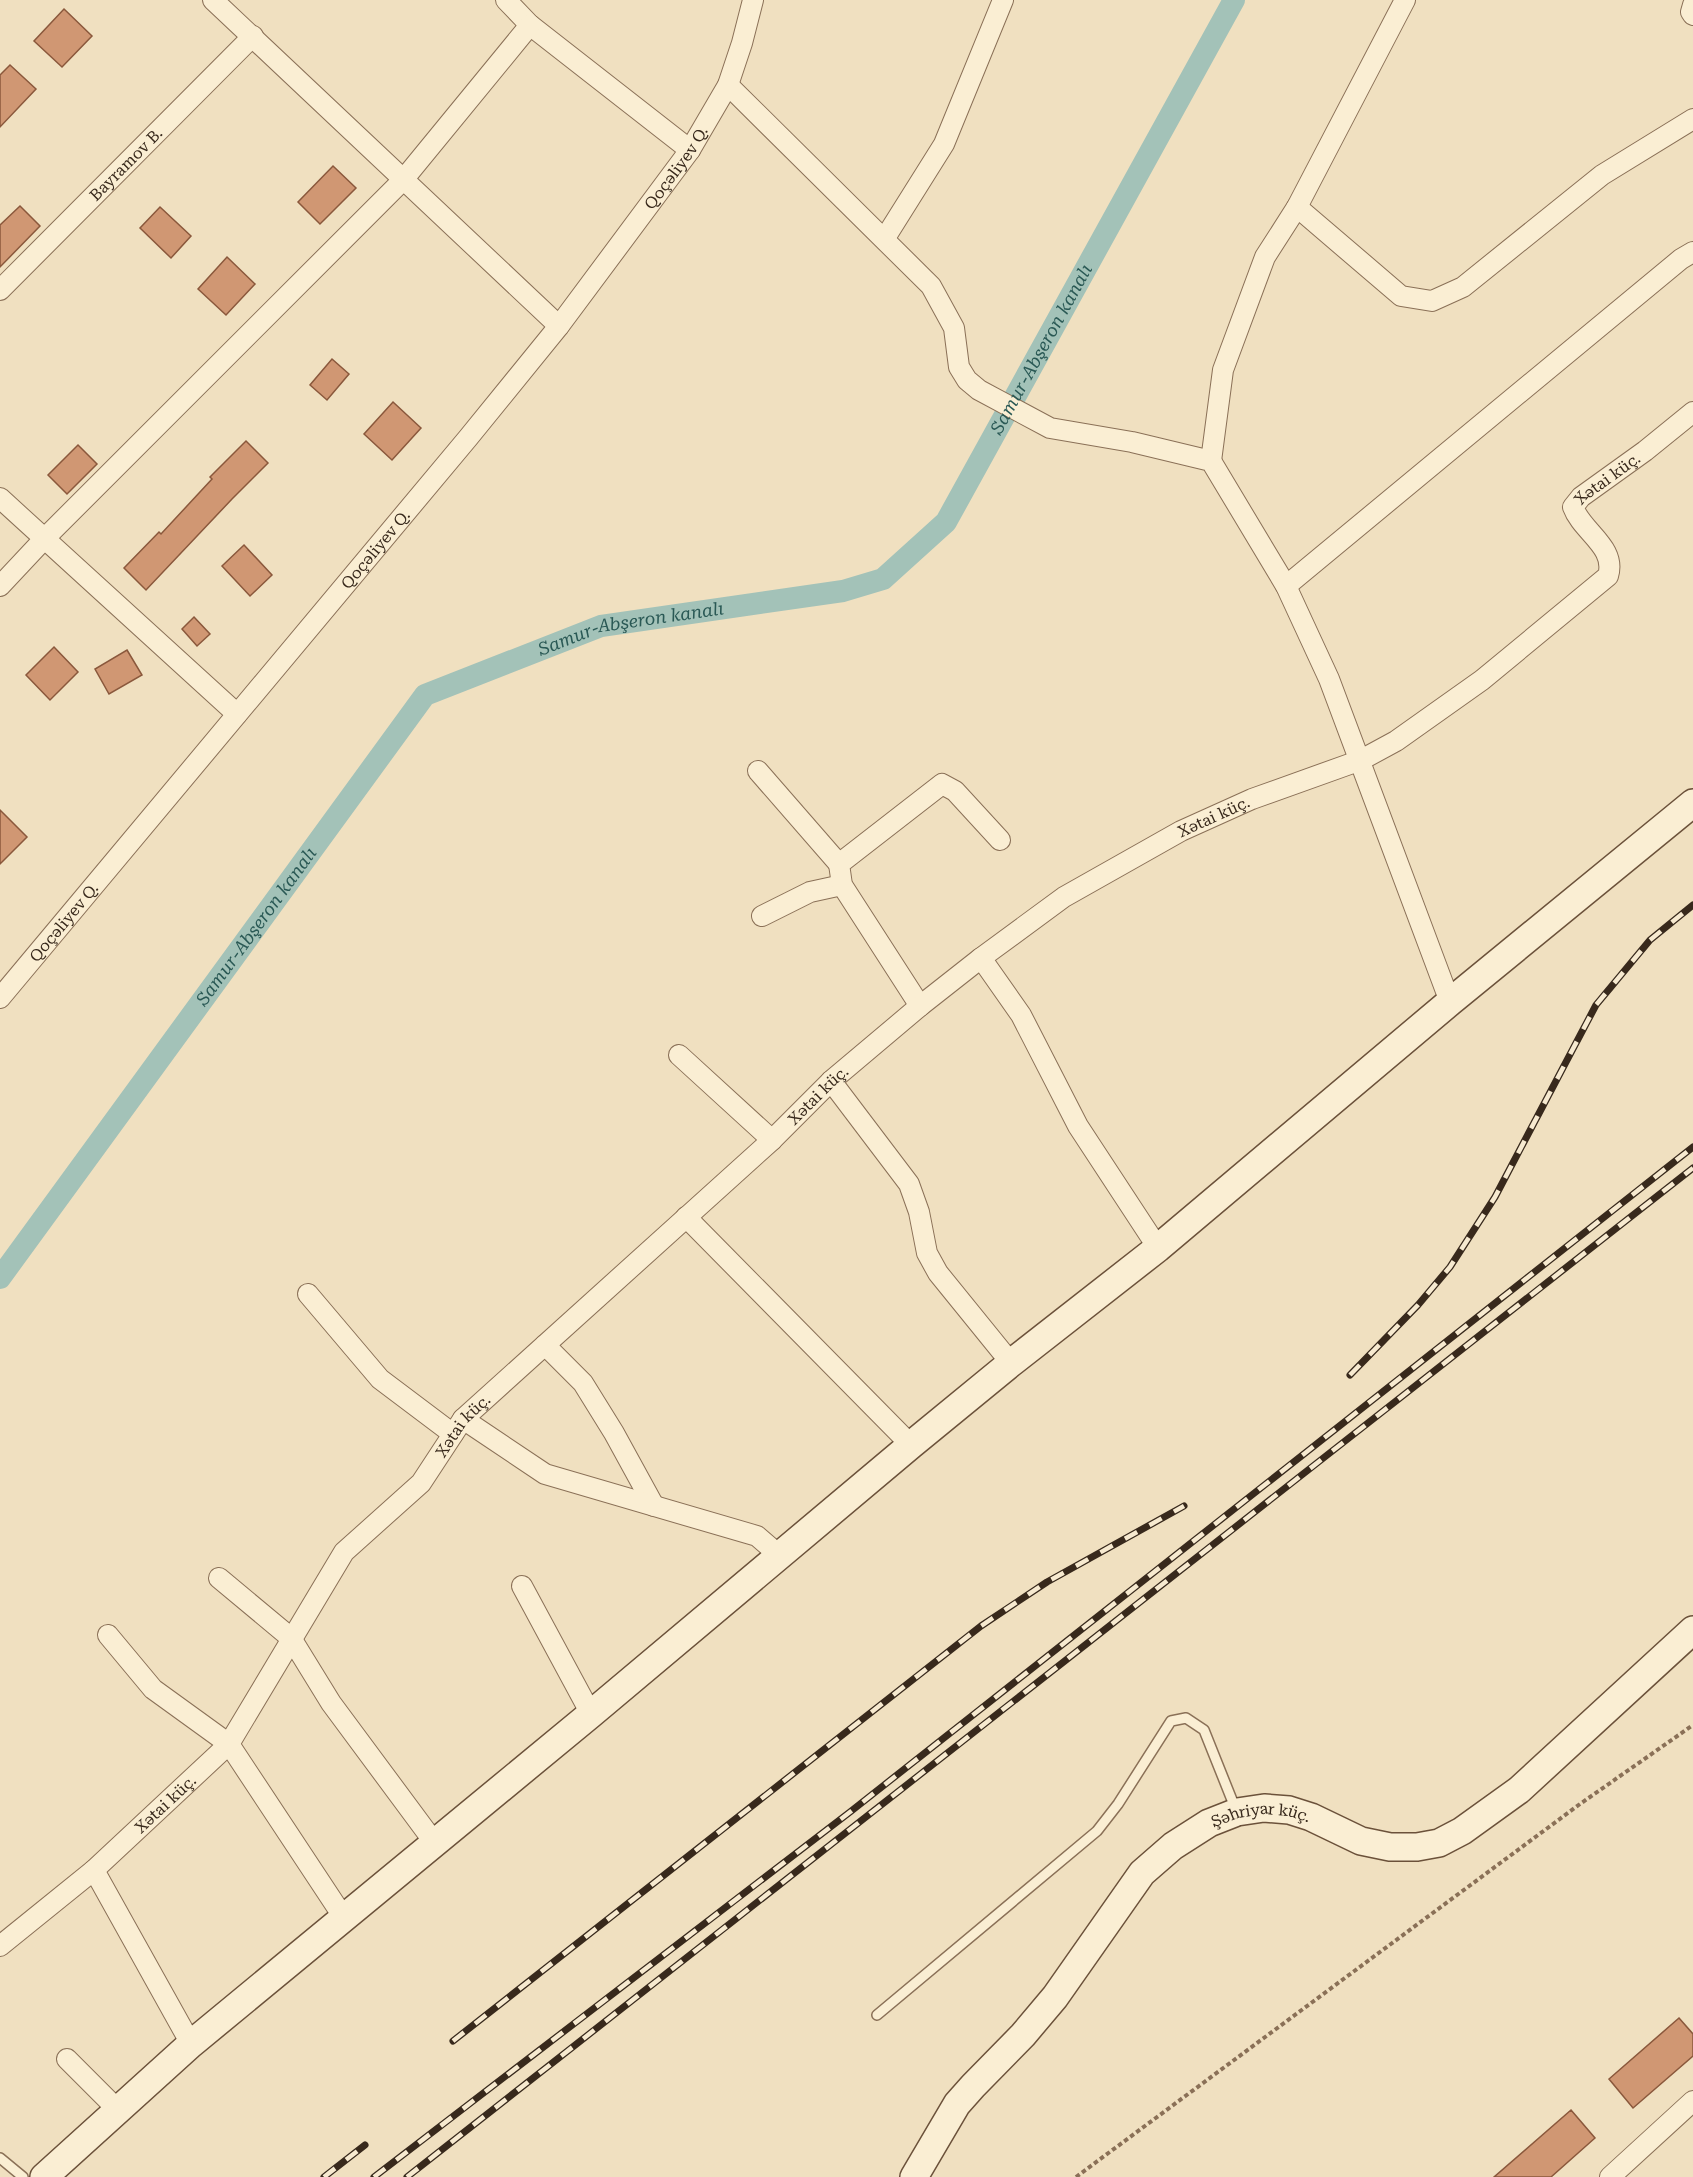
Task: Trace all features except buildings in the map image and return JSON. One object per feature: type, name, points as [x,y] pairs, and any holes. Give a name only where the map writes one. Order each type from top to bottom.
[{"type":"street","points":[[213,0],[559,326]]},
{"type":"street","points":[[506,0],[530,25],[690,150]]},
{"type":"street","name":"Qoçəliyev Q.","points":[[0,998],[559,326],[690,150],[728,85],[753,0]]},
{"type":"street","points":[[885,238],[944,144],[1003,0]]},
{"type":"street","points":[[1405,0],[1297,207],[1265,256],[1223,369],[1211,461],[1286,586],[1329,679],[1450,1002]]},
{"type":"street","points":[[1693,5],[1691,12],[1693,15]]},
{"type":"street","points":[[0,586],[45,538],[403,180],[530,25]]},
{"type":"street","name":"Bayramov B.","points":[[0,290],[253,36]]},
{"type":"street","points":[[728,85],[931,286],[954,328],[959,367],[967,380],[978,390],[1050,428],[1132,442],[1211,461]]},
{"type":"street","points":[[1297,207],[1401,296],[1432,301],[1463,287],[1602,175],[1693,120]]},
{"type":"street","points":[[1286,586],[1681,259],[1693,252]]},
{"type":"street","name":"Xətai küç.","points":[[0,1946],[94,1870],[229,1744],[344,1552],[421,1483],[458,1426],[772,1140],[831,1081],[920,1006],[1064,897],[1181,831],[1252,799],[1361,760],[1396,741],[1482,680],[1608,576],[1612,565],[1608,553],[1577,519],[1573,507],[1581,497],[1645,452],[1693,412]]},
{"type":"street","points":[[0,498],[237,714]]},
{"type":"street","points":[[758,771],[839,864],[842,885],[920,1006]]},
{"type":"street","points":[[839,864],[942,784],[955,791],[1000,840]]},
{"type":"street","points":[[44,2177],[191,2044],[591,1714],[911,1445],[1158,1248],[1450,1002],[1693,803]]},
{"type":"street","points":[[762,916],[810,892],[842,885]]},
{"type":"street","points":[[981,958],[1021,1015],[1078,1126],[1158,1248]]},
{"type":"street","points":[[679,1055],[772,1140]]},
{"type":"street","points":[[831,1081],[909,1184],[919,1212],[927,1252],[938,1273],[1011,1363]]},
{"type":"street","points":[[686,1217],[911,1445]]},
{"type":"street","points":[[308,1294],[380,1379],[458,1426],[545,1474],[757,1536],[779,1555]]},
{"type":"street","points":[[545,1345],[583,1383],[614,1433],[654,1506]]},
{"type":"street","points":[[219,1578],[291,1638],[331,1703],[434,1842]]},
{"type":"street","points":[[522,1586],[591,1714]]},
{"type":"street","name":"Şəhriyar küç.","points":[[914,2177],[957,2104],[1023,2035],[1055,1997],[1142,1873],[1173,1846],[1209,1823],[1237,1812],[1264,1808],[1289,1810],[1311,1817],[1361,1841],[1390,1847],[1417,1847],[1439,1843],[1462,1831],[1519,1791],[1693,1630]]},
{"type":"street","points":[[108,1635],[153,1689],[229,1744],[344,1918]]},
{"type":"street","points":[[94,1870],[191,2044]]},
{"type":"street","points":[[67,2059],[117,2109]]},
{"type":"street","points":[[1610,2177],[1693,2101]]},
{"type":"lane","points":[[877,2015],[1097,1830],[1118,1804],[1172,1721],[1186,1718],[1204,1730],[1237,1812]]},
{"type":"lane","points":[[0,2158],[23,2177]]},
{"type":"path","points":[[1076,2177],[1580,1804],[1693,1725]]},
{"type":"waterway","name":"Samur-Abşeron kanalı","points":[[0,1278],[425,695],[601,626],[843,591],[883,579],[946,522],[1234,0]]},
{"type":"railway","points":[[1350,1375],[1418,1305],[1450,1267],[1495,1197],[1596,1005],[1650,940],[1693,905]]},
{"type":"railway","points":[[374,2177],[850,1812],[1693,1147]]},
{"type":"railway","points":[[407,2177],[1693,1168]]},
{"type":"railway","points":[[453,2041],[981,1626],[1047,1582],[1184,1506]]},
{"type":"railway","points":[[324,2177],[365,2145]]}]
